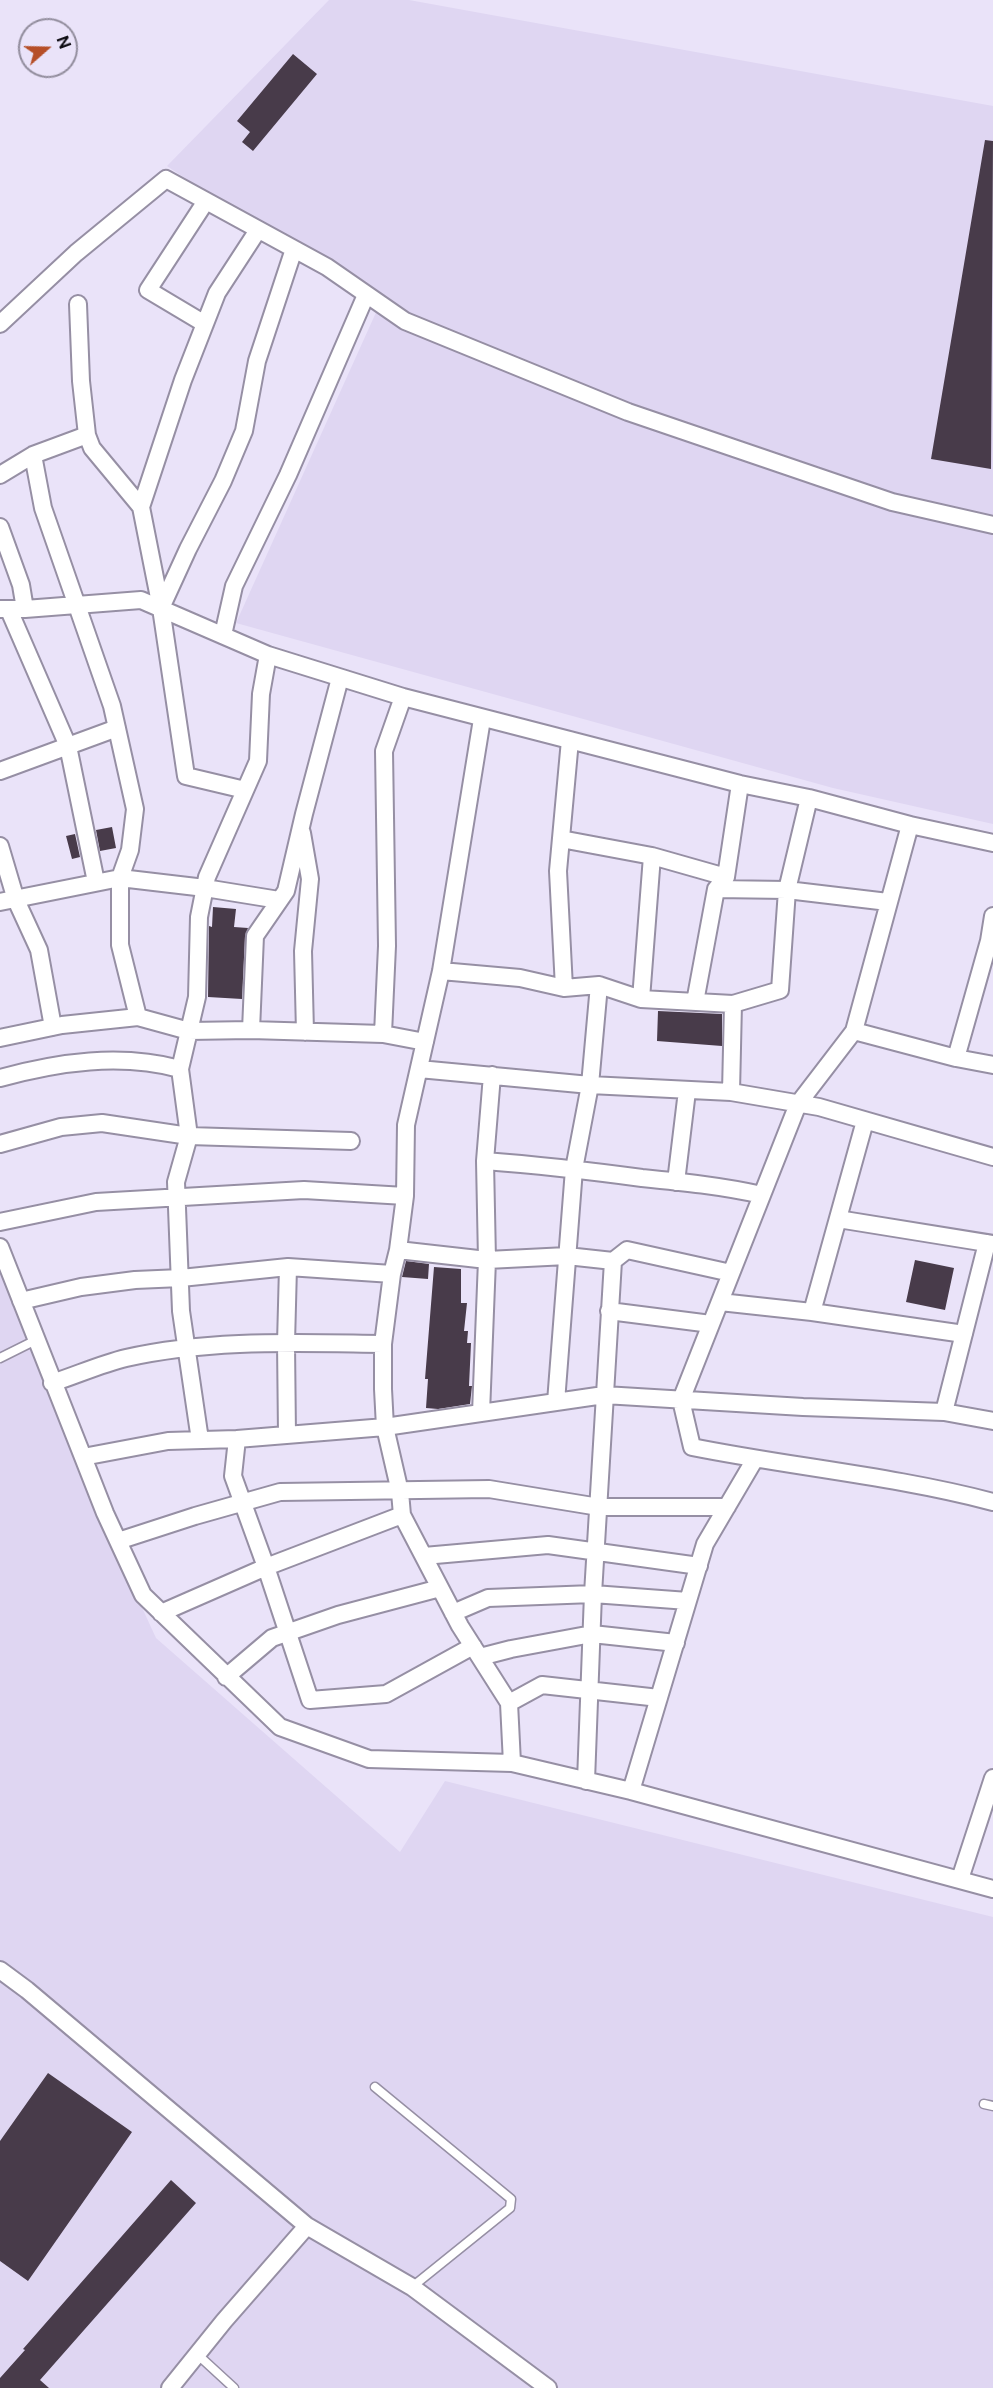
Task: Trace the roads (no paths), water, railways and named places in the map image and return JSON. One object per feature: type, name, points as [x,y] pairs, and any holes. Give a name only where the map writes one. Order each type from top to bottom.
[{"type":"street","points":[[0,324],[76,253],[166,179],[327,267],[405,321],[628,412],[892,502],[993,525]]},
{"type":"street","points":[[205,324],[148,290],[206,201]]},
{"type":"street","points":[[141,507],[183,380],[218,292],[258,230]]},
{"type":"street","points":[[161,608],[223,481],[244,431],[257,361],[294,249]]},
{"type":"street","points":[[223,635],[234,585],[288,475],[366,295]]},
{"type":"street","points":[[78,304],[81,381],[87,435],[92,448],[141,507],[161,608],[186,776],[245,790]]},
{"type":"street","points":[[0,475],[33,455],[87,435]]},
{"type":"street","points":[[33,455],[43,508],[112,706],[135,809],[130,850],[120,878],[120,945],[138,1017]]},
{"type":"street","points":[[0,527],[21,585],[11,610],[68,746],[96,882]]},
{"type":"street","points":[[11,610],[141,600],[268,655],[403,697],[740,784],[809,798],[910,825],[993,843]]},
{"type":"street","points":[[200,1440],[181,1311],[176,1182],[189,1136],[180,1069],[197,997],[199,917],[207,878],[258,761],[261,694],[268,655]]},
{"type":"street","points":[[251,1030],[255,936],[286,891],[301,824],[340,678]]},
{"type":"street","points":[[383,1034],[387,946],[384,751],[403,697]]},
{"type":"street","points":[[482,719],[441,971],[406,1125],[405,1196],[383,1344],[385,1427],[400,1492],[402,1515],[453,1613],[509,1703],[512,1763]]},
{"type":"street","points":[[0,771],[117,728]]},
{"type":"street","points":[[564,988],[558,871],[570,740]]},
{"type":"street","points":[[695,1002],[740,784]]},
{"type":"street","points":[[441,971],[520,978],[564,988],[599,985],[641,999],[733,1004],[780,990],[787,890],[809,798]]},
{"type":"street","points":[[301,824],[310,879],[303,951],[306,1032]]},
{"type":"street","points":[[910,825],[854,1031],[798,1104],[681,1400],[692,1447],[754,1459],[937,1487],[993,1502]]},
{"type":"street","points":[[561,839],[652,856],[721,883],[888,902]]},
{"type":"street","points":[[0,846],[8,901],[39,950],[52,1027]]},
{"type":"street","points":[[641,999],[652,856]]},
{"type":"street","points":[[8,901],[120,878],[279,900]]},
{"type":"street","points":[[956,1058],[991,942],[993,916]]},
{"type":"street","points":[[556,1402],[574,1169],[590,1085],[599,985]]},
{"type":"street","points":[[731,1092],[733,1004]]},
{"type":"street","points":[[0,1038],[52,1027],[138,1017],[189,1031],[251,1030],[383,1034],[425,1042]]},
{"type":"street","points":[[854,1031],[956,1058],[993,1065]]},
{"type":"street","points":[[0,1078],[38,1068],[93,1060],[159,1063],[180,1069]]},
{"type":"street","points":[[419,1069],[590,1085],[731,1092],[819,1107],[993,1157]]},
{"type":"street","points":[[481,1413],[487,1260],[485,1161],[492,1075]]},
{"type":"street","points":[[676,1182],[687,1090]]},
{"type":"street","points":[[812,1312],[865,1121]]},
{"type":"street","points":[[0,1144],[61,1127],[102,1123],[189,1136],[351,1141]]},
{"type":"street","points":[[485,1161],[574,1169],[736,1189],[762,1195]]},
{"type":"street","points":[[0,1222],[96,1202],[304,1190],[405,1196]]},
{"type":"street","points":[[838,1219],[990,1243],[963,1334],[944,1412]]},
{"type":"street","points":[[0,1248],[52,1383],[143,1595],[280,1727],[369,1759],[512,1763],[631,1791],[993,1889]]},
{"type":"street","points":[[398,1251],[487,1260],[567,1256],[613,1261],[627,1250],[731,1274]]},
{"type":"street","points":[[586,1781],[593,1594],[613,1261]]},
{"type":"street","points":[[21,1301],[81,1287],[135,1280],[181,1278],[288,1267],[392,1274]]},
{"type":"street","points":[[287,1435],[288,1267]]},
{"type":"street","points":[[720,1302],[812,1312],[963,1334]]},
{"type":"street","points":[[609,1311],[711,1324]]},
{"type":"street","points":[[52,1383],[125,1358],[186,1348],[248,1343],[383,1344]]},
{"type":"street","points":[[83,1456],[168,1441],[237,1439],[385,1427],[604,1395],[803,1407],[944,1412],[993,1421]]},
{"type":"street","points":[[237,1439],[233,1476],[310,1700],[386,1694],[476,1652],[512,1649],[592,1634],[676,1643]]},
{"type":"street","points":[[631,1791],[705,1544],[754,1459]]},
{"type":"street","points":[[118,1541],[280,1492],[489,1489],[599,1507],[727,1507]]},
{"type":"street","points":[[161,1613],[266,1567],[402,1515]]},
{"type":"street","points":[[423,1556],[548,1545],[699,1566]]},
{"type":"street","points":[[226,1677],[272,1638],[338,1615],[440,1588]]},
{"type":"street","points":[[453,1613],[488,1598],[593,1594],[688,1602]]},
{"type":"street","points":[[509,1703],[542,1685],[659,1698]]},
{"type":"street","points":[[960,1879],[993,1778]]},
{"type":"street","points":[[2,1974],[307,2226],[412,2287],[529,2382],[549,2388]]},
{"type":"street","points":[[170,2388],[307,2226]]},
{"type":"lane","points":[[0,1358],[36,1340]]},
{"type":"lane","points":[[375,2087],[511,2199],[510,2208],[412,2287]]},
{"type":"lane","points":[[197,2354],[234,2388]]}]
